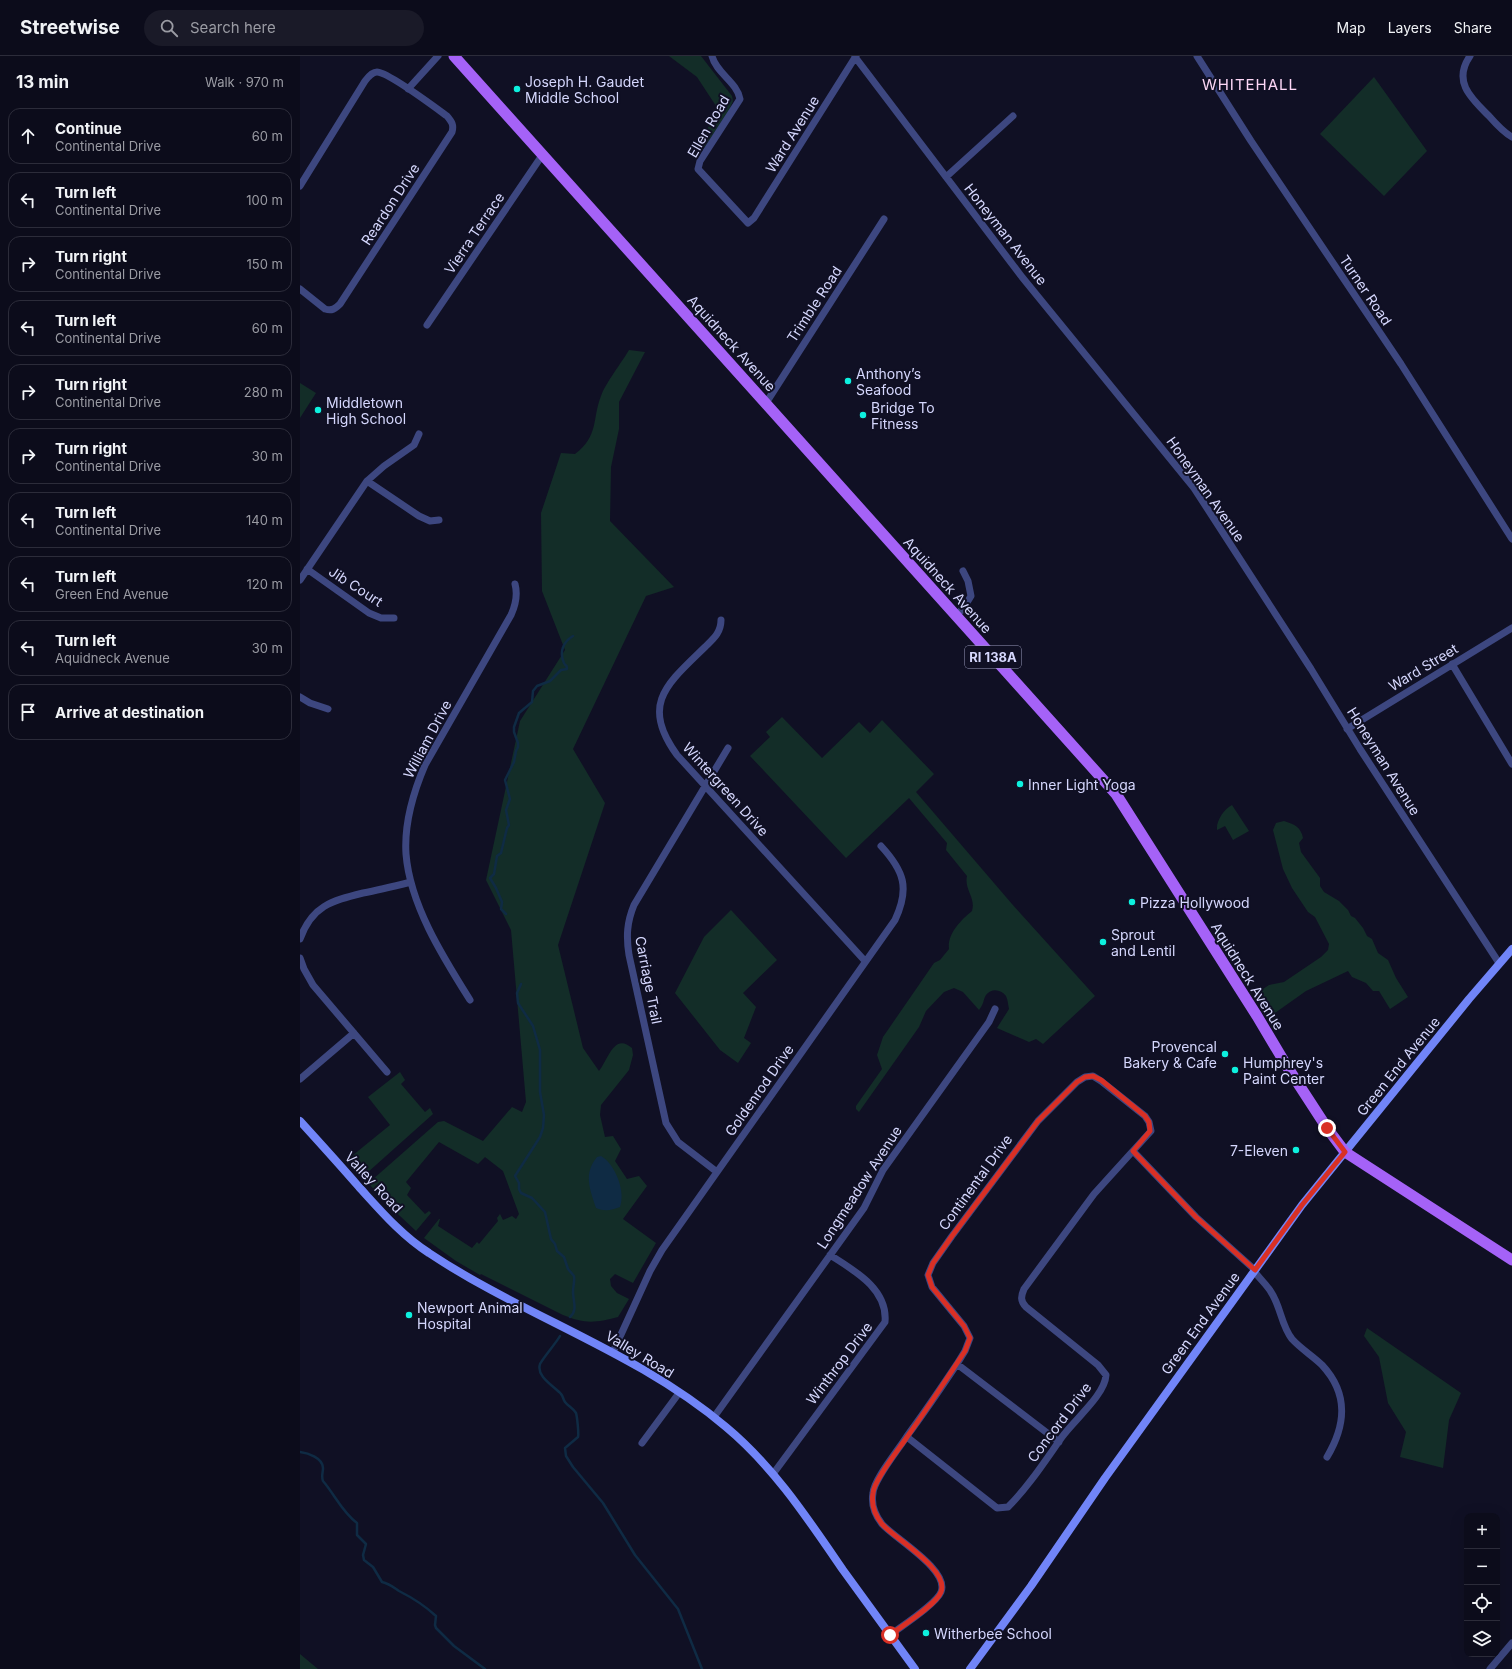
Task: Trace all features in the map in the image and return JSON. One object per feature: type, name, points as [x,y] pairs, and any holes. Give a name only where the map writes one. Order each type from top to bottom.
[{"type":"main road","name":"Aquidneck Avenue","points":[[454,56],[1116,794],[1288,1068],[1327,1128],[1345,1152],[1512,1260]]},
{"type":"main road","name":"Green End Avenue","points":[[970,1669],[1302,1205],[1512,948]]},
{"type":"main road","name":"Valley Road","points":[[300,1121],[375,1205],[411,1240],[470,1280],[508,1301],[555,1322],[613,1352],[679,1393],[714,1417],[755,1453],[822,1539],[914,1669]]},
{"type":"street","points":[[408,89],[438,56]]},
{"type":"street","name":"Ellen Road","points":[[712,56],[715,63],[737,92],[740,99],[700,162],[698,169],[748,223]]},
{"type":"street","name":"Ward Avenue","points":[[748,223],[754,218],[855,56]]},
{"type":"street","name":"Honeyman Avenue","points":[[855,56],[1022,276],[1194,488],[1311,669],[1347,729],[1499,963]]},
{"type":"street","name":"Turner Road","points":[[1197,56],[1254,146],[1405,371],[1512,540]]},
{"type":"street","points":[[1470,56],[1463,72],[1463,80],[1466,91],[1472,100],[1512,137]]},
{"type":"street","name":"Reardon Drive","points":[[300,186],[370,74],[377,72],[383,73],[447,116],[452,121],[452,132],[340,304],[336,308],[330,310],[325,309],[300,289]]},
{"type":"street","points":[[946,177],[1014,116]]},
{"type":"street","name":"Vierra Terrace","points":[[427,325],[543,154]]},
{"type":"street","name":"Trimble Road","points":[[766,403],[884,219]]},
{"type":"street","points":[[300,580],[368,481],[380,470],[414,445],[419,434]]},
{"type":"street","points":[[368,481],[419,516],[430,521],[439,520]]},
{"type":"street","name":"Jib Court","points":[[307,569],[370,613],[381,618],[394,618]]},
{"type":"street","points":[[956,615],[971,596],[968,581],[963,570]]},
{"type":"street","name":"William Drive","points":[[470,1000],[440,950],[425,919],[411,882],[407,863],[406,842],[409,816],[417,784],[435,747],[511,615],[516,600],[517,592],[515,584]]},
{"type":"street","name":"Wintergreen Drive","points":[[721,620],[719,632],[670,683],[660,703],[661,729],[677,755],[865,961]]},
{"type":"street","name":"Ward Street","points":[[1347,729],[1512,628]]},
{"type":"street","points":[[1452,664],[1512,764]]},
{"type":"street","points":[[300,697],[310,703],[328,709]]},
{"type":"street","name":"Carriage Trail","points":[[717,1172],[678,1142],[666,1123],[627,942],[627,929],[629,917],[634,905],[728,748]]},
{"type":"street","name":"Goldenrod Drive","points":[[613,1352],[650,1271],[662,1250],[895,920],[902,902],[903,880],[894,860],[881,846]]},
{"type":"street","points":[[300,939],[310,919],[324,905],[339,899],[411,882]]},
{"type":"street","points":[[300,958],[313,985],[387,1072]]},
{"type":"street","name":"Longmeadow Avenue","points":[[714,1417],[868,1201],[876,1181],[883,1170],[989,1022],[996,1009]]},
{"type":"street","points":[[300,1079],[354,1033]]},
{"type":"street","name":"Continental Drive","points":[[890,1635],[934,1602],[941,1592],[942,1586],[940,1577],[930,1565],[882,1524],[872,1505],[873,1491],[885,1467],[957,1364],[965,1351],[970,1338],[964,1326],[932,1287],[928,1275],[933,1263],[1038,1121],[1077,1082],[1085,1077],[1093,1076],[1145,1116],[1149,1122],[1150,1131],[1133,1151]]},
{"type":"street","points":[[1133,1151],[1196,1217],[1254,1271],[1272,1292],[1283,1326],[1293,1340],[1322,1365],[1334,1379],[1341,1394],[1342,1413],[1340,1429],[1327,1457]]},
{"type":"street","name":"Concord Drive","points":[[906,1438],[997,1508],[1008,1507],[1020,1495],[1106,1380],[1106,1375],[1098,1365],[1022,1303],[1022,1294],[1024,1288],[1094,1194],[1133,1151]]},
{"type":"street","name":"Winthrop Drive","points":[[772,1474],[885,1322],[886,1311],[876,1290],[867,1280],[830,1255]]},
{"type":"street","points":[[957,1364],[1059,1442]]},
{"type":"street","points":[[642,1443],[679,1393]]},
{"type":"street","points":[[1490,1669],[1512,1643]]},
{"type":"green space","points":[[669,56],[701,56],[732,96],[733,101],[729,110],[700,154],[692,149],[709,126],[716,106],[697,77]]},
{"type":"green space","points":[[1374,77],[1427,151],[1384,196],[1320,134]]},
{"type":"green space","points":[[629,350],[645,352],[619,402],[619,429],[611,467],[610,521],[674,587],[646,596],[573,749],[605,803],[558,945],[583,1048],[599,1071],[616,1045],[621,1043],[632,1048],[633,1055],[629,1070],[601,1105],[600,1115],[605,1137],[613,1136],[621,1149],[615,1161],[627,1179],[639,1176],[647,1186],[623,1219],[656,1243],[633,1283],[615,1274],[610,1279],[611,1286],[617,1293],[629,1299],[618,1317],[590,1322],[563,1315],[481,1274],[480,1275],[456,1261],[424,1238],[440,1219],[438,1226],[472,1248],[477,1242],[479,1244],[498,1221],[497,1218],[500,1214],[503,1220],[512,1216],[516,1219],[519,1214],[503,1171],[485,1157],[478,1164],[439,1142],[406,1182],[411,1188],[407,1195],[425,1214],[429,1211],[431,1213],[416,1231],[384,1201],[370,1185],[372,1180],[438,1122],[444,1121],[483,1141],[512,1107],[522,1112],[526,1102],[511,930],[486,880],[520,721],[565,650],[542,591],[541,513],[561,453],[575,454],[588,441],[594,427],[598,404],[603,391]]},
{"type":"green space","points":[[300,383],[316,393],[300,418]]},
{"type":"green space","points":[[782,717],[822,758],[859,722],[870,733],[882,720],[934,774],[916,792],[1012,904],[1095,996],[1043,1044],[1036,1039],[1029,1042],[997,1028],[1009,1009],[1006,996],[1001,992],[993,990],[988,993],[979,1010],[963,992],[954,988],[944,992],[926,1011],[919,1027],[859,1112],[856,1109],[856,1106],[882,1069],[877,1055],[883,1037],[934,963],[940,960],[949,949],[952,933],[959,923],[972,911],[973,906],[967,885],[967,876],[946,850],[947,843],[909,798],[846,858],[750,756],[770,737],[766,732]]},
{"type":"green space","points":[[1232,805],[1249,831],[1233,840],[1225,826],[1217,830],[1221,816],[1226,809]]},
{"type":"green space","points":[[1284,821],[1294,825],[1301,831],[1303,838],[1299,843],[1301,852],[1320,878],[1320,886],[1324,892],[1339,901],[1348,910],[1351,916],[1355,918],[1363,928],[1367,936],[1372,939],[1378,953],[1388,960],[1396,978],[1408,997],[1390,1009],[1379,991],[1373,991],[1366,983],[1352,977],[1348,971],[1306,991],[1268,1018],[1254,995],[1269,985],[1284,982],[1321,957],[1328,950],[1329,944],[1315,917],[1308,912],[1292,888],[1283,869],[1273,830],[1276,823]]},
{"type":"green space","points":[[731,910],[777,960],[743,993],[756,1007],[744,1038],[751,1043],[738,1063],[720,1050],[675,993],[704,937]]},
{"type":"green space","points":[[400,1072],[405,1080],[401,1084],[425,1112],[430,1108],[433,1114],[362,1176],[347,1160],[390,1125],[368,1097]]},
{"type":"green space","points":[[1367,1328],[1461,1393],[1449,1420],[1443,1468],[1400,1457],[1406,1432],[1388,1403],[1379,1357],[1364,1336]]},
{"type":"green space","points":[[300,1654],[318,1669],[300,1669]]},
{"type":"water","points":[[601,1156],[615,1171],[622,1193],[620,1207],[611,1210],[596,1208],[590,1188],[590,1169],[597,1157]]},
{"type":"waterway","points":[[506,914],[501,909],[502,902],[490,878],[494,874],[497,856],[501,853],[509,825],[506,810],[510,799],[505,780],[514,762],[518,747],[514,727],[519,713],[532,702],[533,691],[537,686],[550,681],[561,670],[567,669],[562,651],[564,644],[573,636]]},
{"type":"waterway","points":[[521,984],[517,993],[518,1003],[533,1026],[540,1050],[540,1092],[544,1115],[543,1128],[540,1137],[515,1176],[519,1183],[521,1193],[532,1198],[545,1212],[551,1239],[555,1244],[557,1251],[564,1257],[568,1269],[574,1276],[574,1311],[570,1317]]},
{"type":"waterway","points":[[560,1336],[540,1364],[539,1369],[546,1381],[561,1394],[565,1402],[576,1413],[578,1437],[565,1448],[566,1456],[573,1467],[603,1503],[635,1555],[678,1609],[702,1669]]},
{"type":"waterway","points":[[300,1452],[311,1455],[321,1461],[323,1468],[323,1481],[343,1509],[357,1523],[357,1535],[366,1544],[363,1555],[364,1560],[373,1567],[382,1582],[414,1599],[432,1612],[436,1616],[436,1628],[454,1646],[485,1669]]},
{"type":"place","name":"Joseph H. Gaudet Middle School","points":[[517,89]]},
{"type":"place","name":"Anthony’s Seafood","points":[[848,381]]},
{"type":"place","name":"Middletown High School","points":[[318,410]]},
{"type":"place","name":"Bridge To Fitness","points":[[863,415]]},
{"type":"place","name":"Inner Light Yoga","points":[[1020,784]]},
{"type":"place","name":"Pizza Hollywood","points":[[1132,902]]},
{"type":"place","name":"Sprout and Lentil","points":[[1103,942]]},
{"type":"place","name":"Provencal Bakery & Cafe","points":[[1225,1054]]},
{"type":"place","name":"Humphrey's Paint Center","points":[[1235,1070]]},
{"type":"place","name":"7-Eleven","points":[[1296,1150]]},
{"type":"place","name":"Newport Animal Hospital","points":[[409,1315]]},
{"type":"place","name":"Witherbee School","points":[[926,1633]]},
{"type":"district","name":"WHITEHALL","points":[[1250,84]]},
{"type":"route","points":[[890,1635],[934,1602],[941,1592],[942,1586],[940,1577],[930,1565],[882,1524],[872,1505],[873,1491],[885,1467],[965,1351],[970,1338],[964,1326],[932,1287],[928,1275],[933,1263],[952,1236],[1038,1121],[1077,1082],[1085,1077],[1093,1076],[1101,1080],[1145,1116],[1149,1122],[1150,1131],[1147,1137],[1133,1151],[1196,1217],[1255,1270],[1302,1205],[1345,1152],[1327,1128]]}]
